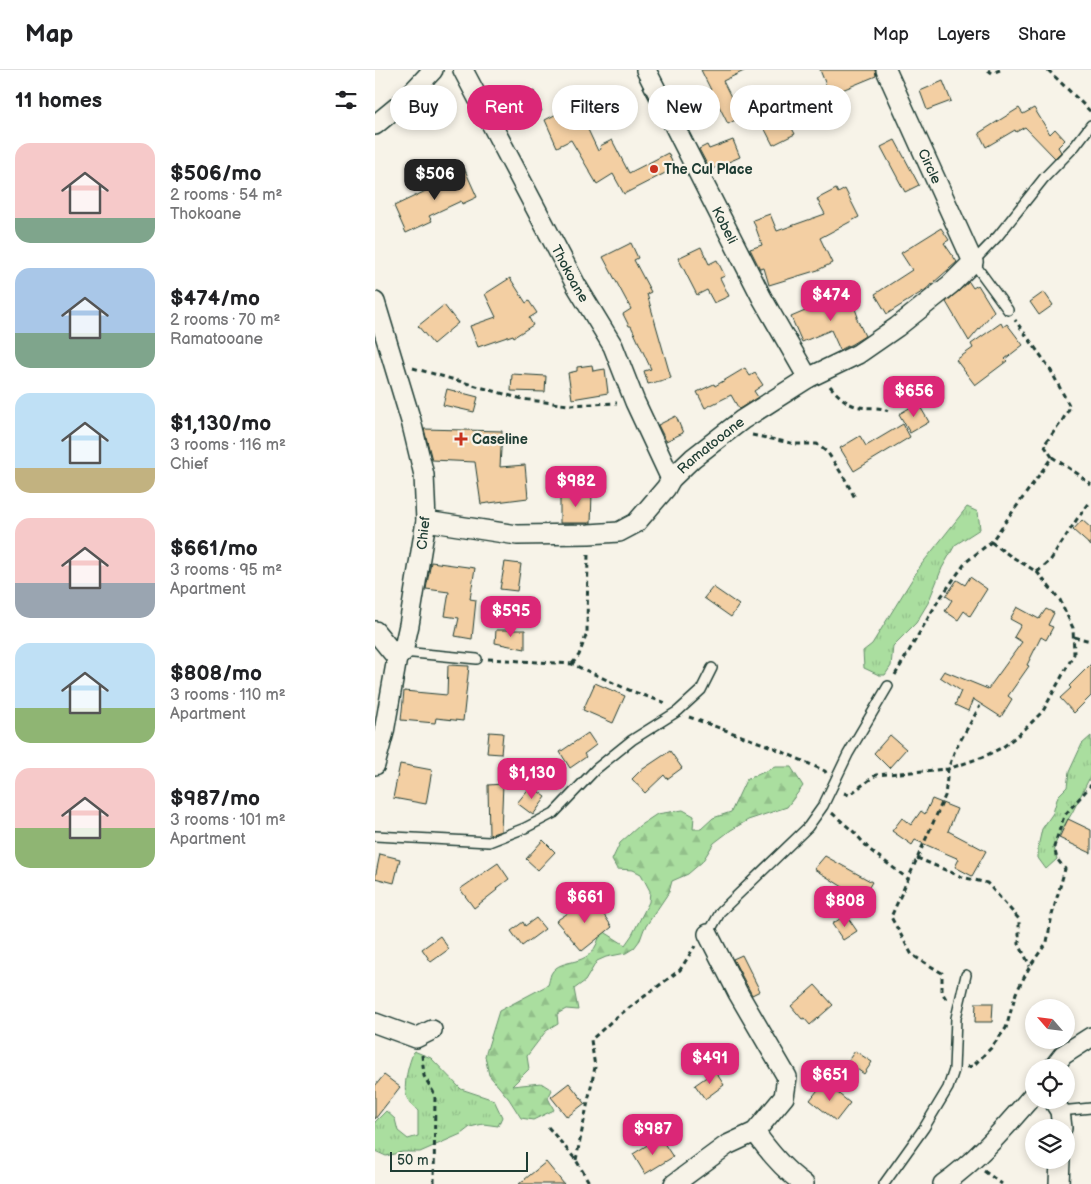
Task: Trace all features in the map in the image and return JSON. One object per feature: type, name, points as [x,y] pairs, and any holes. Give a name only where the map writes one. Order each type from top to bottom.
[{"type":"street","points":[[375,125],[403,102],[433,70]]},
{"type":"street","name":"Thokoane","points":[[463,70],[576,285],[613,346],[635,402],[671,479]]},
{"type":"street","name":"Kobeli","points":[[646,70],[762,298],[814,375]]},
{"type":"street","name":"Circle","points":[[886,70],[973,262]]},
{"type":"street","name":"Ramatooane","points":[[426,521],[517,535],[619,532],[636,523],[666,488],[671,479],[693,458],[742,420],[814,375],[858,354],[897,327],[951,284],[973,262]]},
{"type":"street","name":"Chief","points":[[375,302],[411,421],[424,475],[426,521],[409,625],[400,655],[375,765]]},
{"type":"street","points":[[375,631],[400,655]]},
{"type":"street","points":[[674,1184],[727,1145],[755,1132],[784,1097],[787,1077],[738,993],[708,934]]},
{"type":"street","points":[[375,1022],[424,1034]]},
{"type":"street","points":[[1060,1059],[1091,1036]]},
{"type":"street","points":[[943,1184],[985,1148],[1025,1104]]},
{"type":"street","points":[[755,1132],[767,1149],[790,1174],[804,1184]]},
{"type":"street","points":[[1059,1184],[1060,1169]]},
{"type":"lane","points":[[1008,310],[973,262],[998,236],[1044,178],[1075,146],[1091,125]]},
{"type":"lane","points":[[400,655],[477,659]]},
{"type":"lane","points":[[375,836],[489,842],[525,828],[554,812],[596,769],[632,740],[678,711],[701,690],[712,668]]},
{"type":"lane","points":[[708,934],[721,911],[808,827],[823,806],[848,754],[888,686]]},
{"type":"lane","points":[[884,1184],[948,1088],[954,1070],[956,1018],[966,975]]},
{"type":"lane","points":[[1058,1113],[1091,1108]]},
{"type":"path","points":[[988,70],[992,73],[1000,70]]},
{"type":"path","points":[[1047,70],[1091,112]]},
{"type":"path","points":[[1008,310],[1049,367],[1070,407],[1044,445],[1052,458],[1079,474],[1091,485]]},
{"type":"path","points":[[393,362],[522,399],[569,405],[635,402]]},
{"type":"path","points":[[814,375],[837,396],[858,407],[879,407],[888,411]]},
{"type":"path","points":[[742,420],[753,436],[796,444],[817,444],[828,453],[855,498]]},
{"type":"path","points":[[888,686],[938,601],[966,562],[991,542],[1052,458]]},
{"type":"path","points":[[1037,572],[1050,561],[1091,501]]},
{"type":"path","points":[[573,664],[579,655],[587,633],[589,534]]},
{"type":"path","points":[[477,659],[573,664],[631,691],[663,701],[694,719],[772,747],[825,771],[832,788],[849,795],[876,775],[948,769],[983,757],[1003,747],[1043,711],[1074,654],[1073,628],[1060,600],[1037,572],[991,542]]},
{"type":"path","points":[[1073,637],[1091,640]]},
{"type":"path","points":[[956,1018],[942,992],[942,973],[912,955],[891,917],[945,796],[948,769],[955,750],[980,706]]},
{"type":"path","points":[[954,1070],[973,1066],[991,1048],[1006,1028],[1016,993],[1030,966],[1047,942],[1052,915],[1065,868],[1057,860],[1054,847],[1064,816],[1091,785]]},
{"type":"path","points":[[823,806],[855,832],[870,850],[909,879]]},
{"type":"path","points":[[917,858],[962,877],[987,883],[1019,919],[1019,944],[1030,966]]},
{"type":"path","points":[[576,1160],[595,1067],[591,1040],[614,1019],[680,970],[693,948],[708,934]]},
{"type":"path","points":[[424,1034],[421,1049],[424,1076],[435,1095],[434,1184]]},
{"type":"path","points":[[548,1127],[576,1160],[591,1184]]},
{"type":"green space","points":[[967,507],[978,512],[980,529],[955,545],[942,568],[928,603],[916,623],[893,646],[891,666],[885,675],[879,675],[864,668],[863,651],[872,644],[921,565]]},
{"type":"green space","points":[[1091,736],[1091,775],[1054,847],[1057,859],[1046,869],[1038,858],[1038,847],[1042,829],[1053,813],[1058,796],[1067,787],[1069,772],[1082,744]]},
{"type":"green space","points":[[775,767],[791,767],[803,786],[787,807],[748,820],[714,843],[702,862],[688,874],[672,881],[669,892],[644,929],[640,940],[634,948],[626,953],[597,961],[585,981],[574,989],[578,1010],[566,1009],[557,1014],[558,1024],[546,1031],[527,1056],[529,1069],[512,1086],[541,1083],[552,1090],[548,1098],[554,1110],[533,1120],[521,1118],[509,1099],[489,1075],[485,1056],[499,1011],[548,985],[551,974],[556,968],[589,955],[599,938],[587,924],[600,924],[606,933],[625,945],[649,902],[650,891],[641,874],[633,870],[617,869],[612,860],[620,843],[639,826],[657,814],[683,810],[694,816],[693,829],[701,829],[713,818],[731,812],[746,780]]},
{"type":"green space","points":[[414,1051],[431,1058],[461,1089],[494,1100],[502,1117],[498,1126],[483,1124],[470,1127],[461,1134],[420,1152],[402,1152],[386,1156],[375,1151],[375,1122],[386,1111],[395,1119],[398,1131],[408,1139],[418,1136],[418,1111],[408,1100],[405,1088],[408,1068]]},
{"type":"building","points":[[701,70],[746,70],[723,81],[730,95],[730,123],[728,124],[720,108],[720,85],[708,85]]},
{"type":"building","points":[[820,70],[875,70],[876,76],[851,86],[826,85]]},
{"type":"building","points":[[943,81],[951,101],[927,110],[920,91]]},
{"type":"building","points":[[1019,108],[1023,114],[1034,108],[1050,134],[1055,129],[1065,140],[1058,147],[1061,152],[1055,158],[1025,127],[1016,132],[1015,130],[986,147],[979,133]]},
{"type":"building","points":[[552,116],[552,130],[588,130],[598,151],[601,149],[600,146],[612,140],[629,173],[668,153],[675,168],[624,194],[613,174],[597,184],[571,140],[557,147],[545,120]]},
{"type":"building","points":[[765,130],[793,130],[795,134],[773,145]]},
{"type":"building","points":[[733,140],[740,157],[710,170],[699,149],[707,145],[709,149]]},
{"type":"building","points":[[895,140],[919,185],[905,192],[881,147]]},
{"type":"building","points":[[464,168],[477,197],[462,204],[461,201],[429,216],[432,221],[406,233],[394,206],[453,177],[452,174]]},
{"type":"building","points":[[836,189],[838,193],[845,189],[859,217],[820,238],[832,263],[818,270],[769,285],[764,268],[760,269],[750,249],[762,245],[753,220],[770,214],[777,231],[825,214],[817,199]]},
{"type":"building","points":[[941,228],[949,240],[944,243],[957,262],[925,290],[887,314],[875,294],[912,270],[901,253]]},
{"type":"building","points":[[631,243],[638,258],[634,260],[651,292],[647,294],[671,378],[648,384],[644,371],[651,369],[631,326],[629,326],[623,314],[631,309],[603,257]]},
{"type":"building","points":[[701,247],[709,264],[717,260],[725,276],[720,278],[729,296],[714,303],[707,290],[697,295],[678,258]]},
{"type":"building","points":[[510,278],[526,303],[529,301],[537,313],[529,318],[533,325],[514,337],[513,335],[478,347],[470,326],[496,317],[485,294]]},
{"type":"building","points":[[969,282],[973,288],[978,285],[994,311],[969,341],[946,302]]},
{"type":"building","points":[[1044,292],[1053,305],[1039,315],[1030,302]]},
{"type":"building","points":[[850,295],[858,317],[856,317],[865,336],[840,350],[831,330],[802,342],[791,317],[831,300],[832,302]]},
{"type":"building","points":[[444,305],[458,323],[433,344],[418,326]]},
{"type":"building","points":[[1001,323],[1003,327],[1007,324],[1023,345],[1005,359],[1007,361],[975,385],[956,360],[973,348],[971,344]]},
{"type":"building","points":[[592,365],[593,371],[605,369],[608,393],[572,399],[568,373],[577,371],[577,367]]},
{"type":"building","points":[[745,368],[750,376],[755,373],[763,385],[754,391],[758,397],[739,409],[731,395],[705,408],[697,392],[714,384],[715,386]]},
{"type":"building","points":[[512,374],[546,376],[545,392],[511,391]]},
{"type":"building","points":[[447,389],[478,397],[474,412],[443,405]]},
{"type":"building","points":[[918,403],[929,422],[910,433],[899,414]]},
{"type":"building","points":[[676,416],[683,433],[666,441],[658,425]]},
{"type":"building","points":[[903,424],[910,437],[854,471],[840,448],[860,436],[866,446]]},
{"type":"building","points":[[424,429],[502,431],[500,467],[525,465],[528,498],[481,504],[475,462],[432,460]]},
{"type":"building","points":[[573,493],[592,493],[591,523],[560,523],[560,496],[573,496]]},
{"type":"building","points":[[1082,520],[1091,528],[1091,546],[1073,530]]},
{"type":"building","points":[[431,562],[475,568],[470,599],[476,600],[472,639],[455,636],[459,618],[445,616],[449,592],[426,589]]},
{"type":"building","points":[[505,562],[521,564],[517,591],[500,589]]},
{"type":"building","points":[[970,577],[987,589],[970,616],[964,611],[958,620],[945,611],[952,600],[946,596],[957,580],[965,585]]},
{"type":"building","points":[[713,587],[739,605],[731,617],[704,598]]},
{"type":"building","points":[[1017,607],[1039,619],[1046,609],[1054,613],[1048,625],[1053,627],[1046,640],[1041,637],[1027,665],[1029,666],[1008,696],[1012,699],[1001,717],[973,699],[968,711],[955,705],[961,691],[940,677],[944,671],[988,689],[1022,642],[1014,637],[1021,625],[1010,619]]},
{"type":"building","points":[[496,630],[525,630],[525,649],[495,643]]},
{"type":"building","points":[[1091,664],[1091,696],[1074,713],[1060,698]]},
{"type":"building","points":[[448,665],[469,666],[463,721],[436,718],[435,723],[401,720],[404,691],[447,695]]},
{"type":"building","points":[[595,683],[625,696],[613,723],[583,710]]},
{"type":"building","points":[[489,732],[503,733],[501,754],[487,753]]},
{"type":"building","points":[[588,733],[596,745],[584,754],[586,757],[570,768],[560,752]]},
{"type":"building","points":[[890,735],[906,749],[889,768],[874,753]]},
{"type":"building","points":[[670,751],[682,768],[667,779],[664,775],[645,793],[632,779],[640,771]]},
{"type":"building","points":[[400,764],[432,770],[426,804],[393,798]]},
{"type":"building","points":[[503,784],[501,831],[489,835],[488,785]]},
{"type":"building","points":[[531,786],[546,797],[533,815],[517,803]]},
{"type":"building","points":[[932,799],[957,809],[948,831],[986,851],[972,876],[955,867],[959,859],[915,840],[912,845],[892,831],[902,818],[911,825],[921,811],[925,814]]},
{"type":"building","points":[[1068,819],[1091,830],[1091,853],[1059,838]]},
{"type":"building","points":[[543,840],[555,852],[538,870],[526,859]]},
{"type":"building","points":[[380,854],[400,859],[394,883],[375,878]]},
{"type":"building","points":[[825,856],[872,882],[862,899],[814,869]]},
{"type":"building","points":[[498,863],[509,879],[474,908],[460,889]]},
{"type":"building","points":[[592,897],[612,927],[582,951],[556,921]]},
{"type":"building","points":[[846,915],[857,931],[843,940],[832,924]]},
{"type":"building","points":[[536,918],[545,929],[522,946],[511,931],[523,922],[525,926]]},
{"type":"building","points":[[440,936],[449,949],[431,962],[422,949]]},
{"type":"building","points":[[742,955],[760,991],[752,995],[733,959]]},
{"type":"building","points":[[815,985],[833,1005],[810,1025],[791,1006]]},
{"type":"building","points":[[976,1003],[993,1003],[992,1022],[975,1022]]},
{"type":"building","points":[[855,1051],[872,1062],[864,1074],[847,1062]]},
{"type":"building","points":[[715,1071],[724,1085],[705,1099],[695,1085]]},
{"type":"building","points":[[384,1075],[400,1087],[375,1119],[375,1086]]},
{"type":"building","points":[[824,1082],[850,1103],[836,1121],[810,1100]]},
{"type":"building","points":[[569,1083],[585,1103],[567,1117],[551,1097]]},
{"type":"building","points":[[660,1137],[673,1157],[645,1174],[633,1154]]},
{"type":"building","points":[[546,1162],[564,1184],[519,1184]]},
{"type":"place","name":"The Cul Place","points":[[654,169]]},
{"type":"place","name":"Caseline","points":[[461,439]]}]
